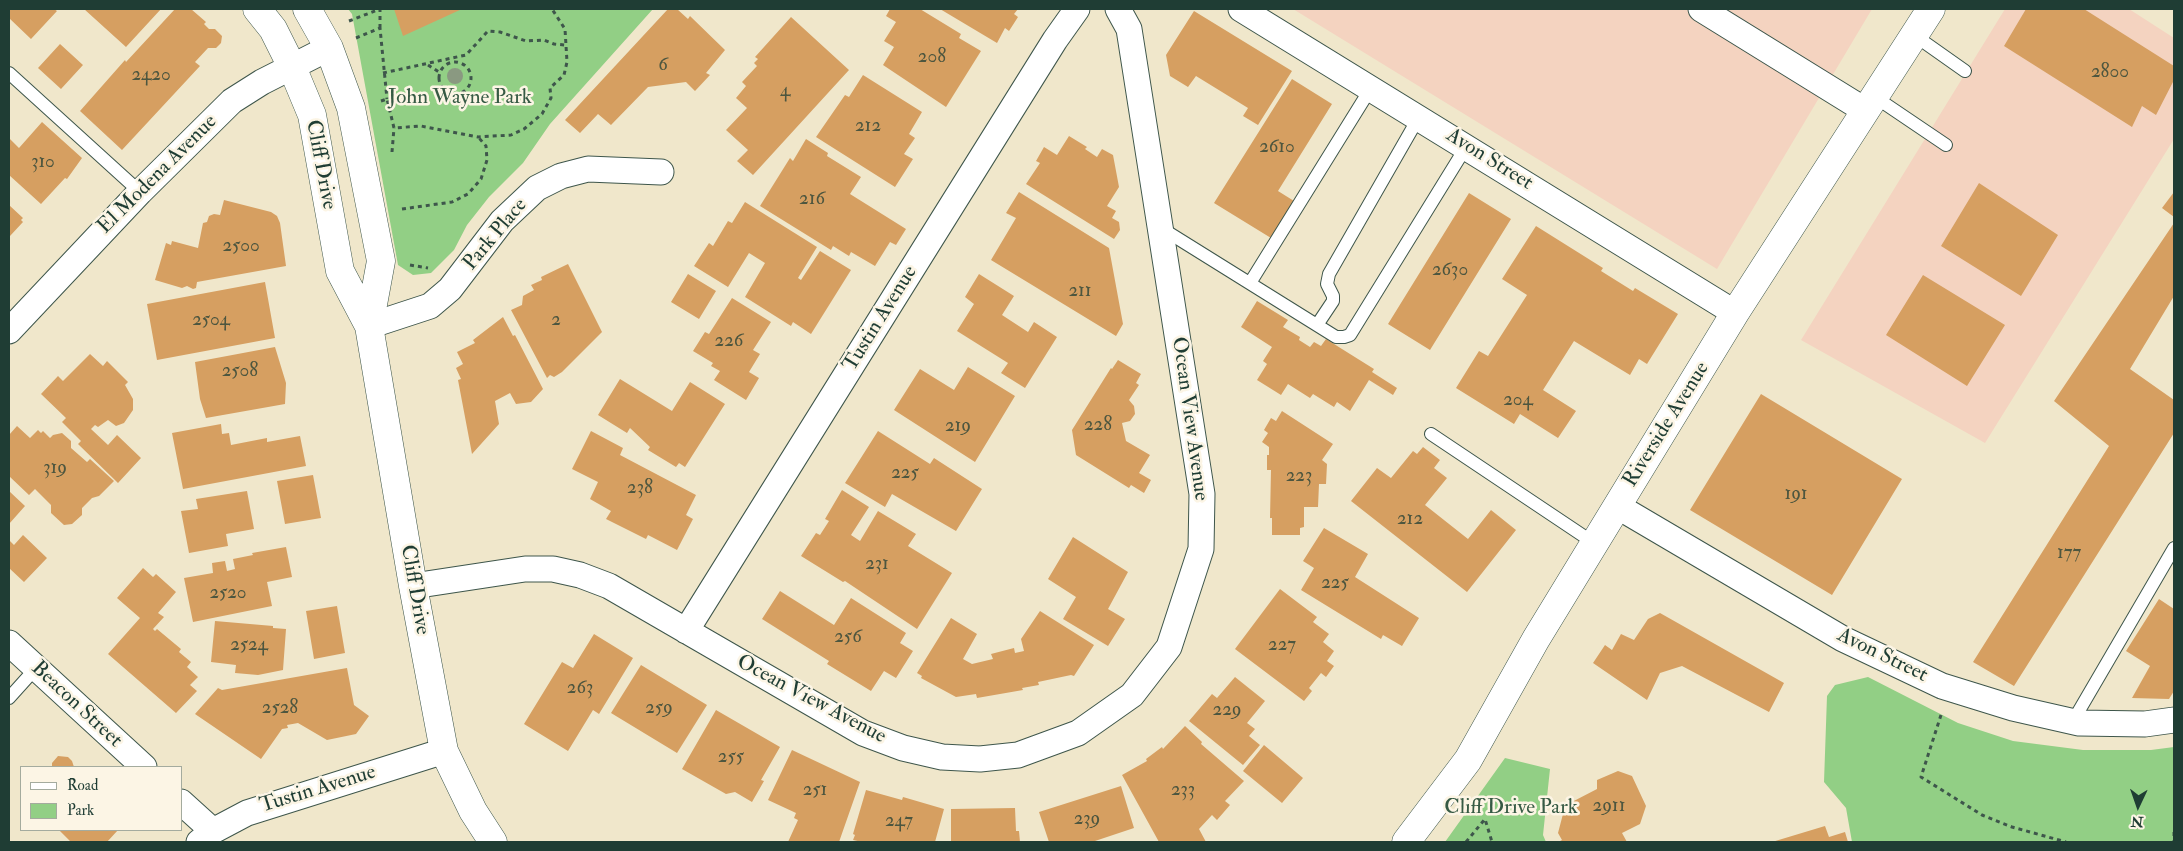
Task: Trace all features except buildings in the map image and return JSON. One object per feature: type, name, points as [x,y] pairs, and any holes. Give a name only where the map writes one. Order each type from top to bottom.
[{"type":"main road","name":"Cliff Drive","points":[[257,9],[273,29],[292,67],[312,115],[340,271],[369,326],[413,586],[444,751],[473,811],[493,842]]},
{"type":"main road","name":"Cliff Drive","points":[[307,9],[329,48],[351,108],[381,261],[369,326]]},
{"type":"main road","name":"Riverside Avenue","points":[[1406,842],[1468,760],[1536,639],[1735,314],[1931,9]]},
{"type":"street","name":"Tustin Avenue","points":[[686,631],[1044,57],[1077,9]]},
{"type":"street","name":"Ocean View Avenue","points":[[413,586],[525,569],[553,568],[580,575],[609,586],[863,733],[903,748],[942,757],[980,759],[1018,755],[1078,733],[1132,695],[1169,647],[1200,549],[1202,494],[1162,228],[1129,29],[1118,9]]},
{"type":"street","name":"Avon Street","points":[[1241,9],[1419,117],[1735,314]]},
{"type":"street","points":[[1702,9],[1870,104]]},
{"type":"street","name":"El Modena Avenue","points":[[9,331],[140,192],[232,101],[262,82],[329,48]]},
{"type":"street","name":"Park Place","points":[[369,326],[430,306],[450,289],[518,204],[537,188],[561,176],[588,169],[661,172]]},
{"type":"street","name":"Avon Street","points":[[1617,506],[1873,655],[1942,686],[2013,708],[2073,722],[2145,724],[2174,720]]},
{"type":"street","name":"Beacon Street","points":[[9,643],[143,766]]},
{"type":"street","name":"Tustin Avenue","points":[[206,836],[248,813],[444,751]]},
{"type":"street","points":[[182,803],[206,836]]},
{"type":"lane","points":[[1914,36],[1965,71]]},
{"type":"lane","points":[[9,73],[140,192]]},
{"type":"lane","points":[[1250,283],[1371,88]]},
{"type":"lane","points":[[1870,104],[1946,145]]},
{"type":"lane","points":[[1317,325],[1333,301],[1333,296],[1327,284],[1329,274],[1419,117]]},
{"type":"lane","points":[[1162,228],[1336,337],[1344,337],[1350,335],[1466,147]]},
{"type":"lane","points":[[1431,434],[1594,543]]},
{"type":"lane","points":[[2073,722],[2174,548]]},
{"type":"lane","points":[[9,698],[36,668]]},
{"type":"path","points":[[381,9],[380,28],[383,73],[394,128],[391,157]]},
{"type":"path","points":[[394,128],[421,126],[478,137],[511,135],[533,123],[542,114],[551,98],[550,88],[564,75],[567,62],[565,28],[552,9]]},
{"type":"path","points":[[329,48],[380,28]]},
{"type":"path","points":[[383,73],[466,55],[488,31],[500,32],[526,41],[544,40],[554,44],[565,45]]},
{"type":"path","points":[[452,62],[463,64],[471,74],[469,87],[460,94],[445,91],[440,85],[440,72],[442,67],[452,62]]},
{"type":"path","points":[[428,64],[440,72]]},
{"type":"path","points":[[351,108],[387,99]]},
{"type":"path","points":[[402,210],[452,202],[468,194],[481,179],[487,160],[486,146],[478,137]]},
{"type":"path","points":[[404,262],[425,269],[476,256]]},
{"type":"path","points":[[1940,717],[1921,777],[1982,815],[2012,827],[2066,842]]},
{"type":"path","points":[[1466,842],[1485,819],[1492,842]]},
{"type":"path","points":[[2174,832],[2174,842]]},
{"type":"shaded area","points":[[1293,9],[1872,9],[1717,269]]},
{"type":"shaded area","points":[[2005,9],[2129,9],[2174,38],[2174,139],[1985,443],[1801,340]]},
{"type":"green space","name":"John Wayne Park","points":[[348,9],[653,9],[550,124],[523,163],[489,197],[467,225],[454,250],[431,273],[413,275],[398,265],[352,14]]},
{"type":"green space","points":[[1868,677],[1958,723],[2013,741],[2083,750],[2151,750],[2174,747],[2174,842],[1852,842],[1846,808],[1824,782],[1827,696],[1835,685]]},
{"type":"green space","name":"Cliff Drive Park","points":[[1505,758],[1550,769],[1543,835],[1546,842],[1445,842]]}]
